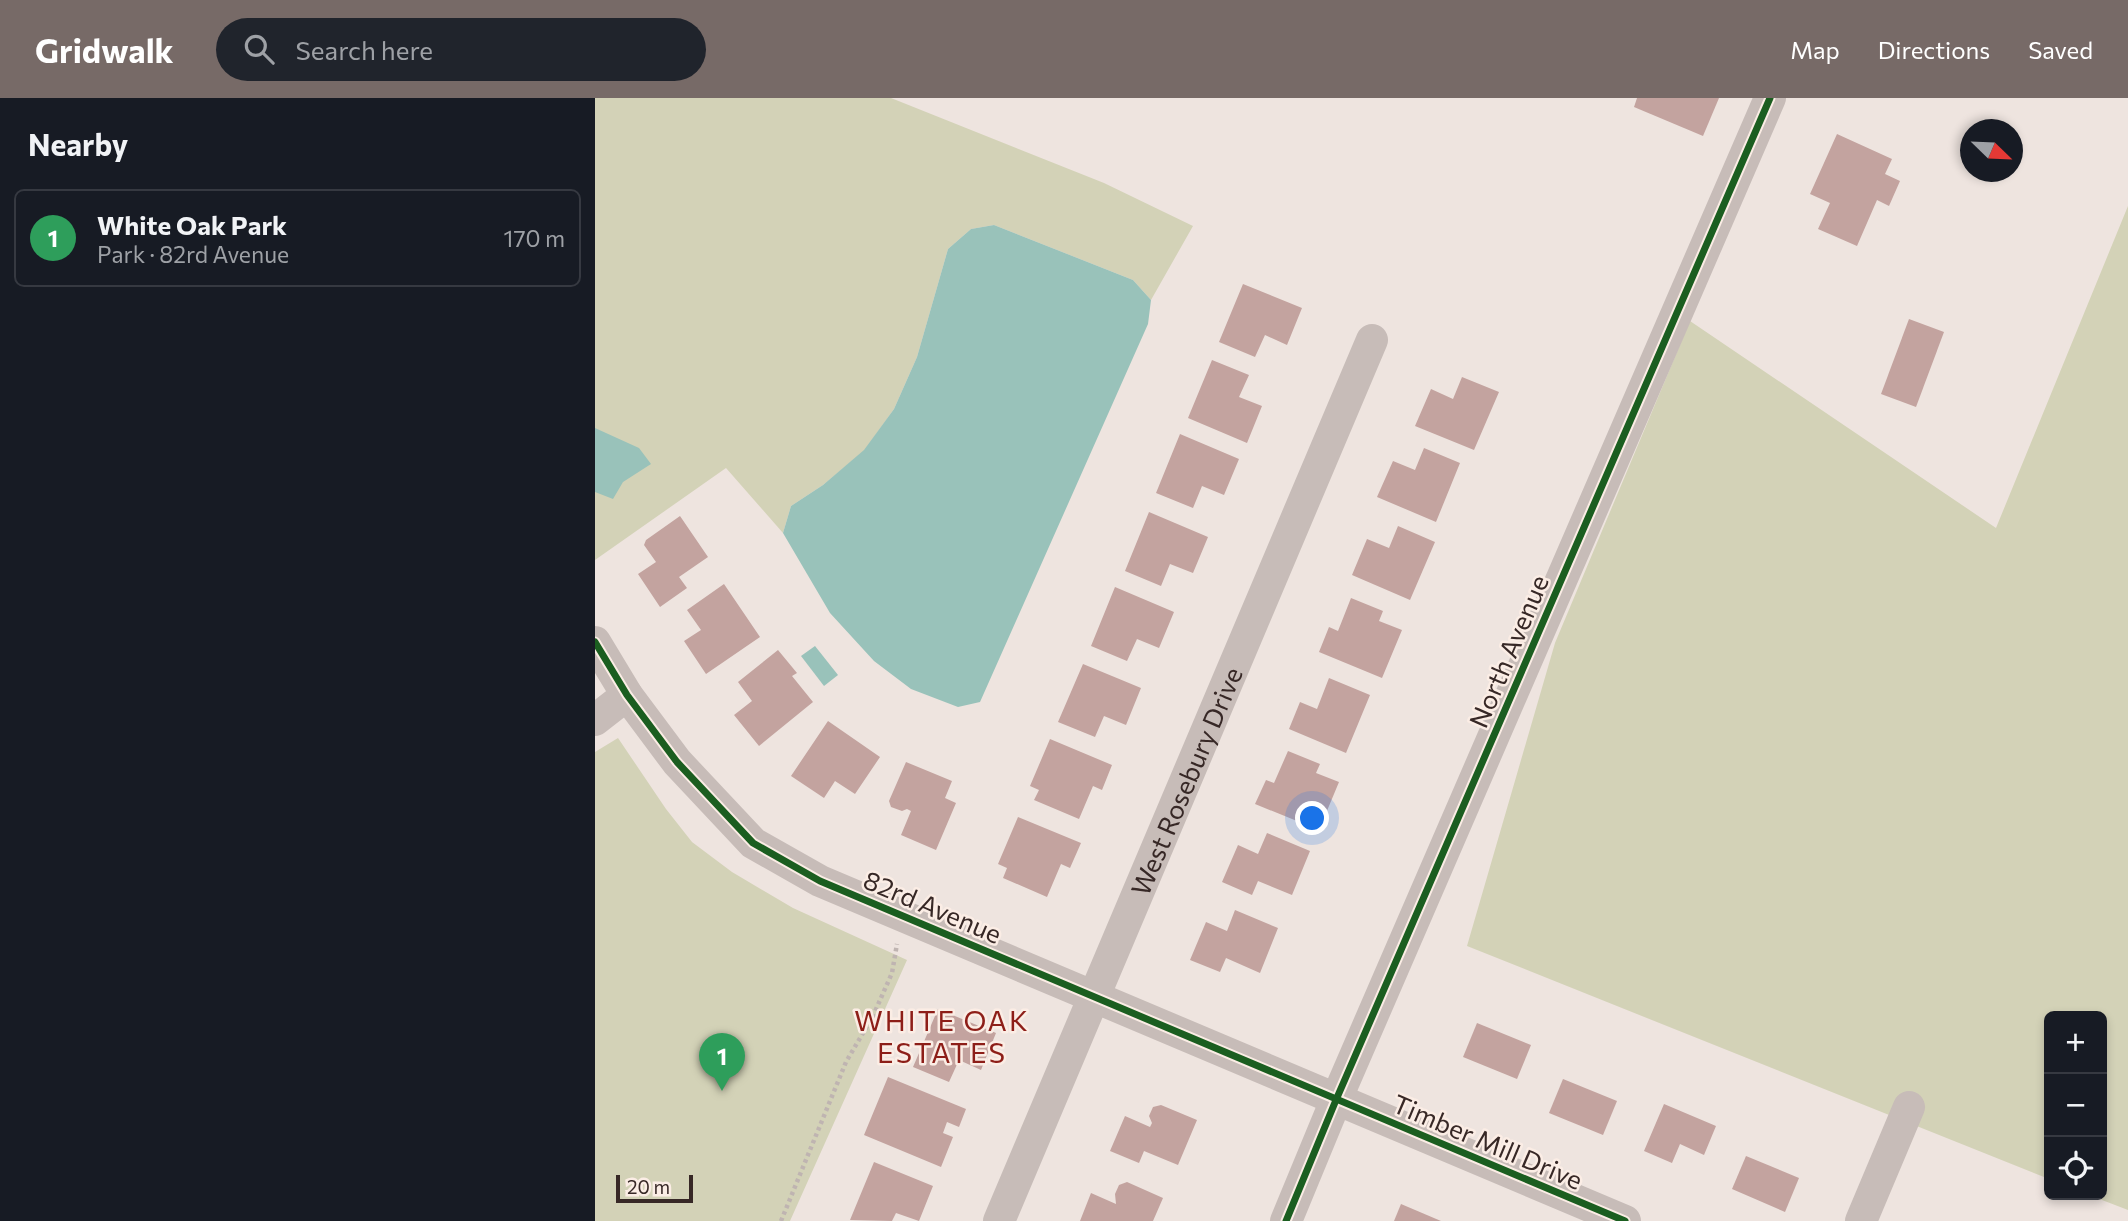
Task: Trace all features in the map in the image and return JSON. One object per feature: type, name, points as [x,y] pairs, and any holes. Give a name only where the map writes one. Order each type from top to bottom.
[{"type":"street","name":"North Avenue","points":[[1286,1221],[1770,98]]},
{"type":"street","name":"West Rosebury Drive","points":[[999,1221],[1372,340]]},
{"type":"street","name":"82rd Avenue","points":[[595,642],[627,695],[677,762],[753,843],[820,881],[1336,1100]]},
{"type":"street","points":[[595,720],[627,695]]},
{"type":"street","name":"Timber Mill Drive","points":[[1336,1100],[1625,1221]]},
{"type":"street","points":[[1861,1221],[1909,1107]]},
{"type":"path","points":[[781,1221],[846,1062],[873,1016],[892,973],[902,916]]},
{"type":"green space","points":[[595,98],[891,98],[1104,183],[1193,226],[1151,300],[1133,280],[994,225],[971,229],[948,249],[917,357],[894,409],[864,451],[823,485],[791,506],[783,533],[726,468],[595,560]]},
{"type":"green space","points":[[2128,206],[2128,1210],[2102,1200],[2107,1200],[2107,1011],[2044,1011],[2044,1177],[1467,946],[1555,643],[1690,321],[1996,528]]},
{"type":"green space","points":[[618,738],[692,842],[732,872],[793,908],[907,960],[790,1221],[595,1221],[595,752]]},
{"type":"water","points":[[994,225],[1133,280],[1151,300],[1148,324],[980,702],[958,707],[911,689],[874,661],[830,613],[783,533],[791,506],[823,485],[864,450],[894,409],[917,357],[948,249],[971,229]]},
{"type":"water","points":[[595,428],[639,448],[651,464],[623,482],[613,499],[595,492]]},
{"type":"water","points":[[815,646],[838,675],[824,686],[801,656]]},
{"type":"building","points":[[1637,98],[1719,98],[1703,136],[1634,107]]},
{"type":"building","points":[[1837,134],[1892,159],[1885,174],[1900,181],[1889,206],[1877,200],[1857,246],[1818,229],[1830,203],[1810,194]]},
{"type":"building","points":[[1243,284],[1302,308],[1287,345],[1265,335],[1255,357],[1219,342]]},
{"type":"building","points":[[1909,319],[1944,332],[1916,407],[1881,394]]},
{"type":"building","points":[[1212,360],[1249,375],[1239,397],[1262,406],[1247,443],[1188,418]]},
{"type":"building","points":[[1462,377],[1499,392],[1474,450],[1415,426],[1431,389],[1453,399]]},
{"type":"building","points":[[1180,434],[1239,459],[1224,495],[1202,486],[1193,508],[1156,493]]},
{"type":"building","points":[[1424,448],[1460,463],[1436,522],[1377,497],[1393,461],[1415,470]]},
{"type":"building","points":[[1149,512],[1208,537],[1193,573],[1170,564],[1161,586],[1125,571]]},
{"type":"building","points":[[680,516],[708,557],[679,577],[687,588],[660,607],[638,574],[656,562],[644,545],[646,540]]},
{"type":"building","points":[[1398,526],[1435,542],[1410,600],[1352,575],[1367,539],[1389,548]]},
{"type":"building","points":[[724,584],[760,637],[706,674],[684,641],[701,630],[687,610]]},
{"type":"building","points":[[1115,587],[1174,612],[1159,648],[1137,639],[1127,661],[1091,646]]},
{"type":"building","points":[[1351,598],[1383,611],[1379,621],[1402,630],[1382,678],[1319,652],[1329,627],[1338,631]]},
{"type":"building","points":[[778,650],[797,673],[792,676],[813,702],[759,746],[734,715],[752,701],[738,682]]},
{"type":"building","points":[[1083,664],[1141,688],[1126,725],[1104,716],[1095,737],[1058,722]]},
{"type":"building","points":[[1329,678],[1370,695],[1346,753],[1289,729],[1300,702],[1317,709]]},
{"type":"building","points":[[828,721],[880,757],[855,794],[835,781],[824,798],[791,776]]},
{"type":"building","points":[[1050,739],[1112,765],[1102,790],[1093,786],[1079,819],[1034,800],[1039,790],[1030,786]]},
{"type":"building","points":[[1288,751],[1320,764],[1316,773],[1339,782],[1319,830],[1255,804],[1266,780],[1274,783]]},
{"type":"building","points":[[906,762],[952,781],[945,798],[956,803],[936,850],[901,835],[911,811],[891,807],[889,801]]},
{"type":"building","points":[[1018,817],[1081,843],[1070,868],[1061,864],[1047,897],[1003,878],[1007,868],[998,864]]},
{"type":"building","points":[[1267,833],[1310,851],[1292,895],[1258,881],[1252,895],[1222,882],[1238,845],[1258,854]]},
{"type":"building","points":[[1235,910],[1278,928],[1260,973],[1226,958],[1220,972],[1190,960],[1206,922],[1227,931]]},
{"type":"building","points":[[938,1009],[996,1033],[981,1070],[959,1060],[949,1082],[913,1067]]},
{"type":"building","points":[[1477,1023],[1531,1045],[1517,1079],[1463,1057]]},
{"type":"building","points":[[888,1077],[966,1109],[959,1127],[947,1122],[943,1133],[953,1137],[941,1167],[864,1135]]},
{"type":"building","points":[[1563,1079],[1617,1101],[1603,1135],[1549,1113]]},
{"type":"building","points":[[1664,1104],[1716,1126],[1704,1155],[1680,1144],[1672,1163],[1644,1151]]},
{"type":"building","points":[[1161,1105],[1197,1120],[1178,1165],[1144,1151],[1139,1163],[1110,1151],[1125,1116],[1150,1127],[1152,1123],[1149,1116],[1153,1107]]},
{"type":"building","points":[[1746,1156],[1799,1178],[1785,1212],[1732,1189]]},
{"type":"building","points":[[874,1162],[933,1186],[919,1221],[896,1213],[892,1221],[850,1220]]},
{"type":"building","points":[[1127,1182],[1163,1198],[1153,1221],[1080,1221],[1091,1193],[1116,1204],[1115,1194],[1119,1185]]},
{"type":"building","points":[[1401,1204],[1441,1221],[1394,1221]]},
{"type":"cycle path","points":[[1286,1221],[1770,98]]},
{"type":"cycle path","points":[[595,642],[627,695],[677,762],[753,843],[820,881],[1625,1221]]},
{"type":"place","name":"White Oak Park","points":[[722,1091]]},
{"type":"district","name":"WHITE OAK ESTATES","points":[[942,1036]]}]
